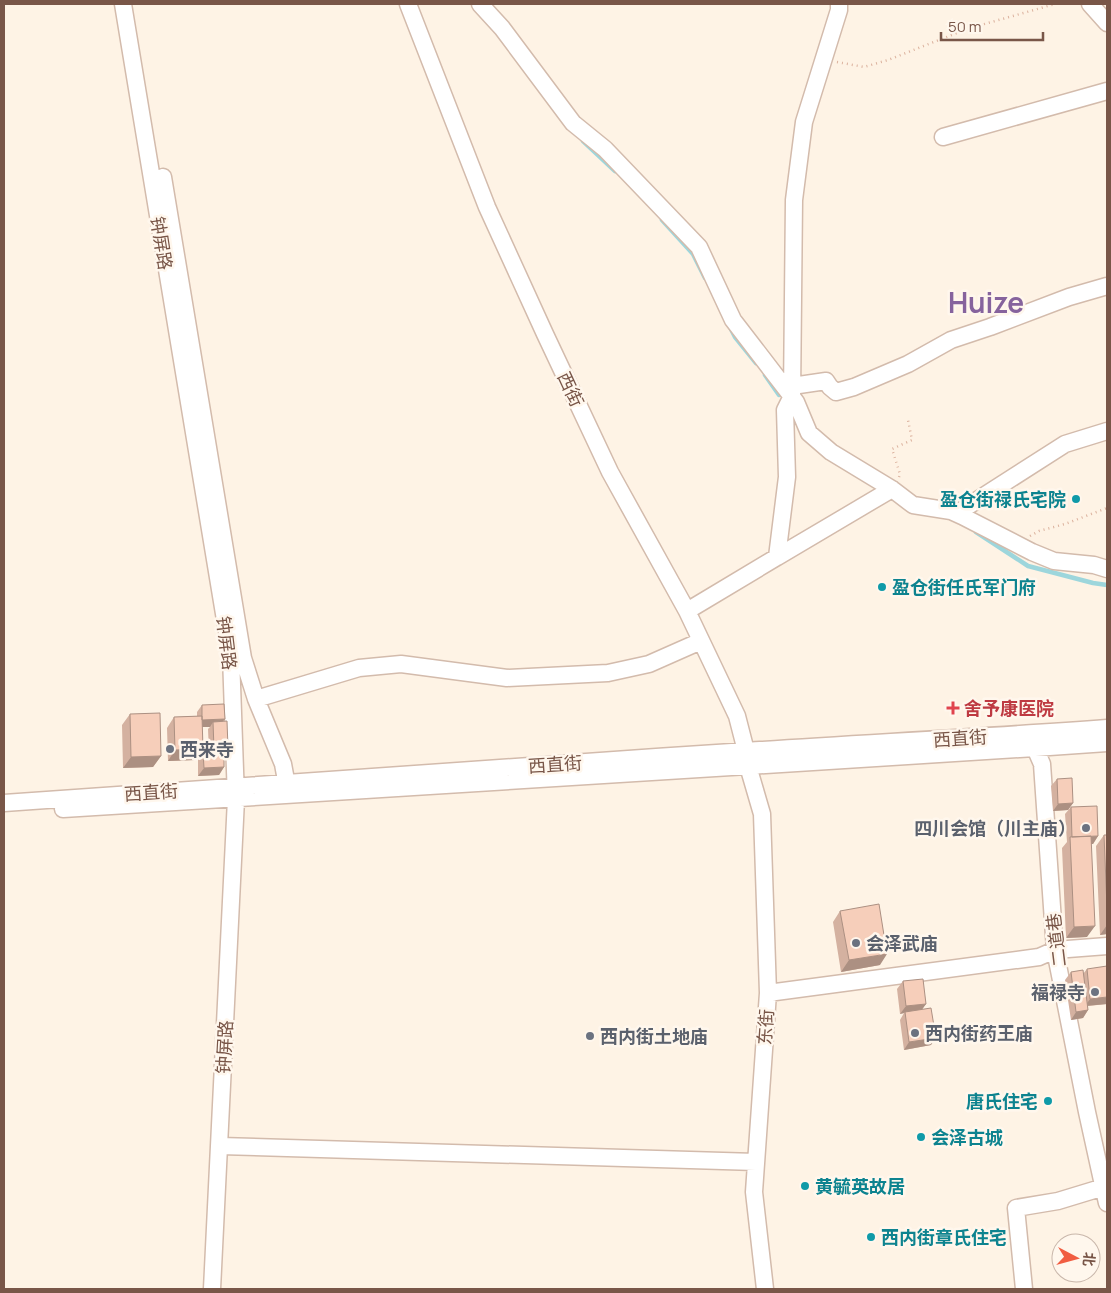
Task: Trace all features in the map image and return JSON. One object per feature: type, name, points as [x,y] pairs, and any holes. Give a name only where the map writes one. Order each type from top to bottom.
[{"type":"street","name":"钟屏路","points":[[123,4],[231,656],[236,792],[212,1289]]},
{"type":"street","name":"钟屏路","points":[[134,4],[243,658],[256,699],[283,764],[287,789]]},
{"type":"street","name":"西街","points":[[408,4],[488,207],[545,334],[610,472],[687,611],[737,716],[747,758]]},
{"type":"street","points":[[480,4],[502,28],[573,123],[605,149],[700,247],[733,320],[792,391],[809,433],[831,452],[892,489],[913,505],[951,511],[1032,552],[1054,561],[1094,565],[1107,569]]},
{"type":"street","points":[[777,557],[787,477],[785,410],[792,391],[794,200],[804,122],[839,4]]},
{"type":"street","points":[[1090,4],[1107,23]]},
{"type":"street","points":[[944,136],[1107,91]]},
{"type":"street","points":[[792,391],[826,381],[836,392],[854,387],[908,364],[951,340],[1069,296],[1107,286]]},
{"type":"street","points":[[962,516],[965,508],[1066,444],[1107,431]]},
{"type":"street","points":[[687,611],[892,489]]},
{"type":"street","points":[[256,699],[359,668],[401,664],[507,678],[608,673],[649,664],[701,641]]},
{"type":"street","name":"西直街","points":[[1034,741],[1107,728]]},
{"type":"street","name":"西直街","points":[[4,803],[287,789],[1034,741],[1107,743]]},
{"type":"street","name":"二道巷","points":[[1034,741],[1042,764],[1055,950],[1107,1203]]},
{"type":"street","name":"东街","points":[[747,758],[762,814],[768,993],[754,1192],[765,1289]]},
{"type":"street","name":"西直街","points":[[4,813],[236,792]]},
{"type":"street","points":[[768,993],[1039,957],[1055,950],[1107,946]]},
{"type":"street","points":[[220,1146],[756,1162]]},
{"type":"street","points":[[1024,1289],[1016,1208],[1058,1201],[1104,1187]]},
{"type":"path","points":[[823,59],[864,67],[888,60],[967,29],[1054,4]]},
{"type":"path","points":[[892,489],[900,474],[892,450],[912,440],[908,420]]},
{"type":"path","points":[[1016,544],[1039,531],[1065,524],[1107,508]]},
{"type":"building","points":[[224,704],[225,719],[202,720],[202,705]]},
{"type":"building","points":[[160,713],[161,756],[131,757],[130,714]]},
{"type":"building","points":[[202,716],[203,749],[175,750],[174,717]]},
{"type":"building","points":[[227,721],[228,748],[214,749],[213,722]]},
{"type":"building","points":[[224,751],[224,767],[204,768],[203,752]]},
{"type":"building","points":[[1072,778],[1073,803],[1058,804],[1057,779]]},
{"type":"building","points":[[1097,806],[1098,836],[1072,837],[1071,807]]},
{"type":"building","points":[[1104,835],[1107,835],[1107,907]]},
{"type":"building","points":[[1091,836],[1095,926],[1074,927],[1070,837]]},
{"type":"building","name":"会泽武庙","points":[[879,904],[887,954],[849,960],[840,911]]},
{"type":"building","points":[[1107,966],[1107,997],[1090,999],[1087,969]]},
{"type":"building","points":[[1083,970],[1088,1010],[1076,1012],[1071,972]]},
{"type":"building","points":[[923,979],[926,1004],[906,1006],[903,981]]},
{"type":"building","name":"西内街药王庙","points":[[931,1008],[936,1038],[909,1042],[905,1012]]},
{"type":"waterway","points":[[583,141],[615,171]]},
{"type":"waterway","points":[[662,220],[693,254],[705,278]]},
{"type":"waterway","points":[[731,329],[735,337],[756,363]]},
{"type":"waterway","points":[[765,375],[779,395]]},
{"type":"waterway","points":[[976,532],[1028,566],[1107,585]]},
{"type":"place","name":"盈仓街禄氏宅院","points":[[1076,499]]},
{"type":"place","name":"盈仓街任氏军门府","points":[[882,587]]},
{"type":"place","name":"舍予康医院","points":[[953,708]]},
{"type":"place","name":"西来寺","points":[[170,749]]},
{"type":"place","name":"四川会馆（川主庙）","points":[[1086,828]]},
{"type":"place","name":"会泽武庙","points":[[856,943]]},
{"type":"place","name":"福禄寺","points":[[1095,992]]},
{"type":"place","name":"西内街药王庙","points":[[915,1033]]},
{"type":"place","name":"西内街土地庙","points":[[590,1036]]},
{"type":"place","name":"唐氏住宅","points":[[1048,1101]]},
{"type":"place","name":"会泽古城","points":[[921,1137]]},
{"type":"place","name":"黄毓英故居","points":[[805,1186]]},
{"type":"place","name":"西内街章氏住宅","points":[[871,1237]]},
{"type":"district","name":"Huize","points":[[986,302]]}]
